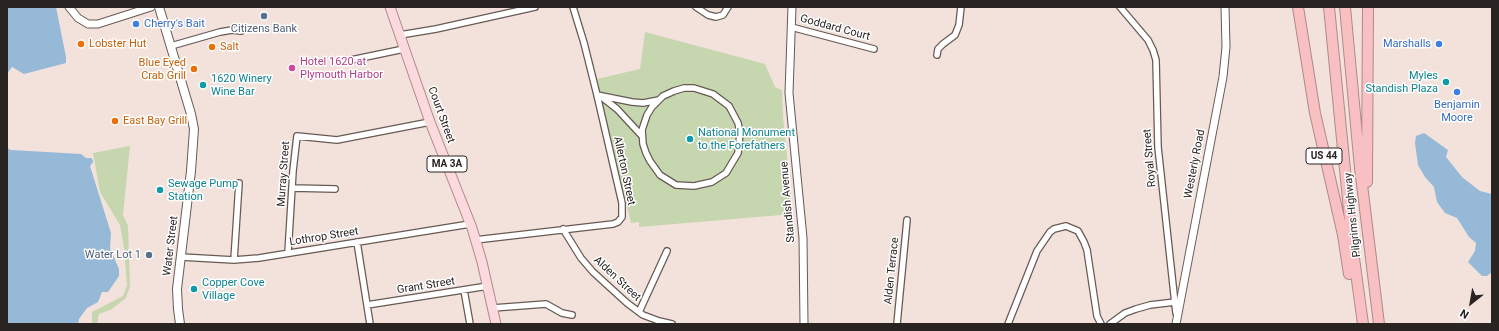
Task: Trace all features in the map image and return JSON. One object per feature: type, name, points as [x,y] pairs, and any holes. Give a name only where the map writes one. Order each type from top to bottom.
[{"type":"highway","name":"US 44","points":[[1298,7],[1318,129],[1343,235],[1350,278],[1360,303]]},
{"type":"highway","name":"Pilgrims Highway","points":[[1329,7],[1346,189],[1363,324]]},
{"type":"highway","name":"Pilgrims Highway","points":[[1345,7],[1367,234],[1379,324]]},
{"type":"highway","points":[[1367,234],[1368,7]]},
{"type":"main road","name":"Water Street","points":[[159,7],[191,114],[194,129],[194,148],[177,289],[180,324]]},
{"type":"main road","name":"Court Street","points":[[390,7],[430,122],[470,224],[488,286],[496,324]]},
{"type":"street","points":[[69,7],[78,18],[88,24],[98,24],[151,7]]},
{"type":"street","points":[[400,35],[436,29],[534,7]]},
{"type":"street","name":"Allerton Street","points":[[475,240],[613,224],[618,222],[622,217],[622,203],[597,95],[573,7]]},
{"type":"street","points":[[696,7],[716,17],[723,15],[728,7]]},
{"type":"street","name":"Standish Avenue","points":[[792,7],[789,93],[802,231],[804,324]]},
{"type":"street","points":[[937,55],[938,49],[955,36],[959,25],[961,7]]},
{"type":"street","name":"Royal Street","points":[[1120,7],[1148,40],[1156,60],[1158,147],[1177,321]]},
{"type":"street","name":"Westerly Road","points":[[1177,321],[1223,77],[1226,47],[1225,7]]},
{"type":"street","name":"Goddard Court","points":[[791,27],[874,49]]},
{"type":"street","points":[[171,46],[220,32],[232,30],[241,31]]},
{"type":"street","points":[[351,60],[404,49]]},
{"type":"street","points":[[694,88],[705,90],[722,99],[730,106],[738,123],[740,144],[738,153],[726,172],[719,178],[703,185],[676,185],[655,168],[646,153],[642,136],[643,124],[647,115],[659,100],[663,96],[674,91],[694,88]]},
{"type":"street","points":[[597,95],[643,103],[659,100]]},
{"type":"street","points":[[597,95],[617,109],[642,136]]},
{"type":"street","name":"Murray Street","points":[[288,253],[297,136],[337,140],[430,122]]},
{"type":"street","points":[[234,260],[239,183]]},
{"type":"street","points":[[293,188],[335,189]]},
{"type":"street","name":"Alden Terrace","points":[[897,324],[907,220]]},
{"type":"street","name":"Lothrop Street","points":[[181,257],[234,260],[259,258],[470,224]]},
{"type":"street","points":[[1008,324],[1036,251],[1050,232],[1054,229],[1066,226],[1078,232],[1082,236],[1086,246],[1097,316],[1101,324]]},
{"type":"street","name":"Alden Street","points":[[563,229],[581,258],[593,272],[639,312],[672,324]]},
{"type":"street","points":[[357,242],[370,324]]},
{"type":"street","points":[[639,312],[667,251]]},
{"type":"street","name":"Grant Street","points":[[367,305],[488,286]]},
{"type":"street","points":[[464,290],[470,324]]},
{"type":"street","points":[[1110,324],[1125,313],[1150,304],[1175,302]]},
{"type":"street","points":[[493,308],[546,304],[562,313],[572,315]]},
{"type":"green space","points":[[645,32],[765,64],[775,87],[782,90],[783,117],[793,214],[639,227],[639,222],[631,223],[597,79],[640,69]]},
{"type":"green space","points":[[130,146],[123,215],[128,226],[130,286],[126,298],[112,309],[99,314],[97,324],[92,324],[92,312],[123,296],[127,285],[124,248],[120,225],[100,192],[93,153]]},
{"type":"water","points":[[7,7],[56,7],[66,63],[24,74],[12,67],[7,74]]},
{"type":"water","points":[[1424,133],[1448,150],[1446,157],[1462,177],[1480,191],[1492,194],[1492,272],[1487,276],[1482,276],[1468,262],[1475,251],[1476,243],[1469,237],[1457,218],[1445,213],[1437,202],[1434,187],[1425,177],[1418,165],[1415,143],[1416,136]]},
{"type":"water","points":[[7,148],[11,150],[81,154],[86,158],[91,158],[93,160],[90,166],[111,233],[110,248],[119,269],[119,276],[108,292],[102,292],[98,302],[87,308],[79,319],[78,324],[7,324]]},
{"type":"place","name":"Citizens Bank","points":[[264,16]]},
{"type":"place","name":"Cherry's Bait","points":[[136,24]]},
{"type":"place","name":"Lobster Hut","points":[[81,44]]},
{"type":"place","name":"Marshalls","points":[[1439,44]]},
{"type":"place","name":"Salt","points":[[212,47]]},
{"type":"place","name":"Hotel 1620 at Plymouth Harbor","points":[[292,68]]},
{"type":"place","name":"Blue Eyed Crab Grill","points":[[194,69]]},
{"type":"place","name":"Myles Standish Plaza","points":[[1446,82]]},
{"type":"place","name":"1620 Winery Wine Bar","points":[[203,85]]},
{"type":"place","name":"Benjamin Moore","points":[[1457,92]]},
{"type":"place","name":"East Bay Grill","points":[[115,121]]},
{"type":"place","name":"National Monument to the Forefathers","points":[[690,139]]},
{"type":"place","name":"Sewage Pump Station","points":[[160,190]]},
{"type":"place","name":"Water Lot 1","points":[[149,255]]},
{"type":"place","name":"Copper Cove Village","points":[[194,289]]}]
